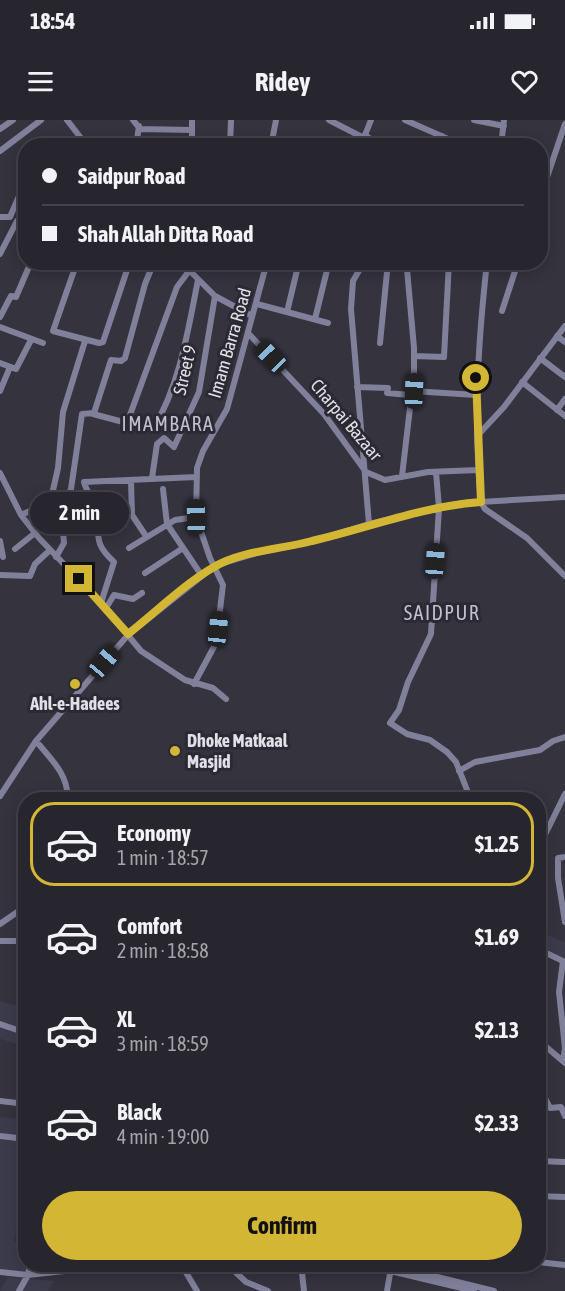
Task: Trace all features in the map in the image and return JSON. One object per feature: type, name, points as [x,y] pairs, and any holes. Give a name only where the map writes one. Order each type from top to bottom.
[{"type":"street","points":[[0,129],[13,120]]},
{"type":"street","points":[[0,151],[41,120]]},
{"type":"street","points":[[66,120],[81,138]]},
{"type":"street","points":[[133,120],[140,129],[192,130]]},
{"type":"street","points":[[138,120],[140,129],[138,138]]},
{"type":"street","points":[[164,120],[165,130]]},
{"type":"street","points":[[192,120],[192,138]]},
{"type":"street","points":[[230,138],[231,120]]},
{"type":"street","points":[[273,138],[276,120]]},
{"type":"street","points":[[328,120],[369,138]]},
{"type":"street","points":[[365,135],[371,120]]},
{"type":"street","points":[[405,120],[446,138]]},
{"type":"street","points":[[474,120],[504,123],[502,138]]},
{"type":"street","points":[[548,174],[565,124]]},
{"type":"street","points":[[1,217],[9,217],[18,197]]},
{"type":"street","points":[[0,254],[17,221]]},
{"type":"street","points":[[0,317],[11,296],[16,297],[28,270]]},
{"type":"street","points":[[74,270],[52,331],[85,342],[103,342],[127,270]]},
{"type":"street","points":[[93,414],[111,360],[121,361],[125,358],[151,270]]},
{"type":"street","name":"Imam Barra Road","points":[[194,684],[216,643],[223,585],[216,566],[210,558],[196,517],[196,477],[203,451],[227,409],[265,270]]},
{"type":"street","points":[[287,312],[297,270]]},
{"type":"street","points":[[315,319],[327,270]]},
{"type":"street","points":[[360,270],[352,287],[352,332],[369,524]]},
{"type":"street","points":[[380,343],[387,270]]},
{"type":"street","points":[[402,476],[414,356],[407,270]]},
{"type":"street","points":[[414,356],[444,357],[449,270]]},
{"type":"street","points":[[486,270],[478,343],[476,395],[481,502],[485,509],[527,538],[565,576]]},
{"type":"street","points":[[501,311],[515,270]]},
{"type":"street","points":[[125,423],[177,287],[189,271],[215,296],[252,316]]},
{"type":"street","points":[[21,515],[71,489],[82,414],[93,414],[153,429],[159,419],[184,352],[198,280]]},
{"type":"street","name":"Street 9","points":[[152,478],[157,444],[164,438],[174,448],[199,392],[215,296]]},
{"type":"street","points":[[257,304],[328,323]]},
{"type":"street","points":[[478,434],[565,326]]},
{"type":"street","points":[[0,327],[43,343]]},
{"type":"street","name":"Charpai Bazaar","points":[[248,333],[324,414],[366,472],[385,480],[436,472],[478,470]]},
{"type":"street","points":[[557,336],[565,342]]},
{"type":"street","points":[[0,363],[17,368],[31,340]]},
{"type":"street","points":[[51,500],[58,468],[63,412],[85,342]]},
{"type":"street","points":[[540,358],[565,377]]},
{"type":"street","points":[[0,392],[10,367]]},
{"type":"street","points":[[522,382],[565,416]]},
{"type":"street","points":[[357,387],[388,388],[387,393],[476,395]]},
{"type":"street","points":[[557,410],[565,399]]},
{"type":"street","points":[[436,472],[439,508],[431,634],[408,682],[399,710],[390,723],[407,734],[430,740],[456,762],[468,792]]},
{"type":"street","points":[[0,473],[21,515],[35,533],[104,606],[141,651],[194,684],[213,688],[226,699]]},
{"type":"street","points":[[104,606],[114,562],[101,550],[97,540],[96,511],[84,482],[196,477]]},
{"type":"street","points":[[131,480],[132,515],[146,536]]},
{"type":"street","points":[[163,489],[167,524],[202,576]]},
{"type":"street","points":[[0,492],[9,492]]},
{"type":"street","points":[[56,557],[64,543],[60,496]]},
{"type":"street","points":[[0,796],[36,741],[128,634],[216,566],[253,554],[439,508],[481,502],[565,497]]},
{"type":"street","points":[[96,511],[132,509]]},
{"type":"street","points":[[129,548],[167,524],[196,517]]},
{"type":"street","points":[[15,549],[35,533]]},
{"type":"street","points":[[0,541],[3,557]]},
{"type":"street","points":[[145,573],[183,548]]},
{"type":"street","points":[[0,575],[30,576],[35,564],[50,550]]},
{"type":"street","points":[[104,606],[114,595],[133,599],[142,593]]},
{"type":"street","points":[[459,771],[475,762],[540,750],[565,738]]},
{"type":"street","points":[[36,741],[61,773],[68,792]]},
{"type":"street","points":[[546,833],[565,794]]},
{"type":"street","points":[[565,857],[558,858],[558,878],[565,922]]},
{"type":"street","points":[[0,924],[18,912]]},
{"type":"street","points":[[0,941],[18,941]]},
{"type":"street","points":[[546,953],[564,961],[559,992],[565,1048],[564,1062]]},
{"type":"street","points":[[0,1024],[18,1030]]},
{"type":"street","points":[[546,1046],[564,1062]]},
{"type":"street","points":[[546,1099],[551,1108],[561,1107],[565,1116]]},
{"type":"street","points":[[0,1101],[18,1103]]},
{"type":"street","points":[[0,1136],[18,1138]]},
{"type":"street","points":[[546,1161],[565,1161]]},
{"type":"street","points":[[546,1197],[565,1197]]},
{"type":"street","points":[[546,1263],[565,1265]]},
{"type":"street","points":[[0,1272],[28,1275],[49,1272]]},
{"type":"street","points":[[19,1291],[29,1272]]},
{"type":"street","points":[[186,1272],[197,1291]]},
{"type":"street","points":[[235,1272],[246,1282],[268,1291]]},
{"type":"street","points":[[302,1272],[304,1291]]},
{"type":"street","points":[[387,1291],[389,1272]]},
{"type":"street","points":[[407,1272],[474,1291]]},
{"type":"street","points":[[429,1272],[494,1291]]},
{"type":"shaded area","points":[[546,934],[565,943],[565,959],[546,949]]},
{"type":"shaded area","points":[[0,1001],[18,1006],[18,1044],[0,1039]]},
{"type":"shaded area","points":[[0,1117],[18,1119],[18,1217],[14,1241],[18,1242],[18,1272],[58,1272],[28,1275],[0,1272]]},
{"type":"shaded area","points":[[8,1277],[54,1281],[48,1291],[0,1291]]},
{"type":"place","name":"Ahl-e-Hadees","points":[[75,684]]},
{"type":"place","name":"Dhoke Matkaal Masjid","points":[[175,751]]},
{"type":"district","name":"IMAMBARA","points":[[168,424]]},
{"type":"district","name":"SAIDPUR","points":[[442,613]]},
{"type":"route","points":[[79,579],[128,634],[216,566],[369,524],[463,503],[481,502],[475,399],[476,378]]}]
